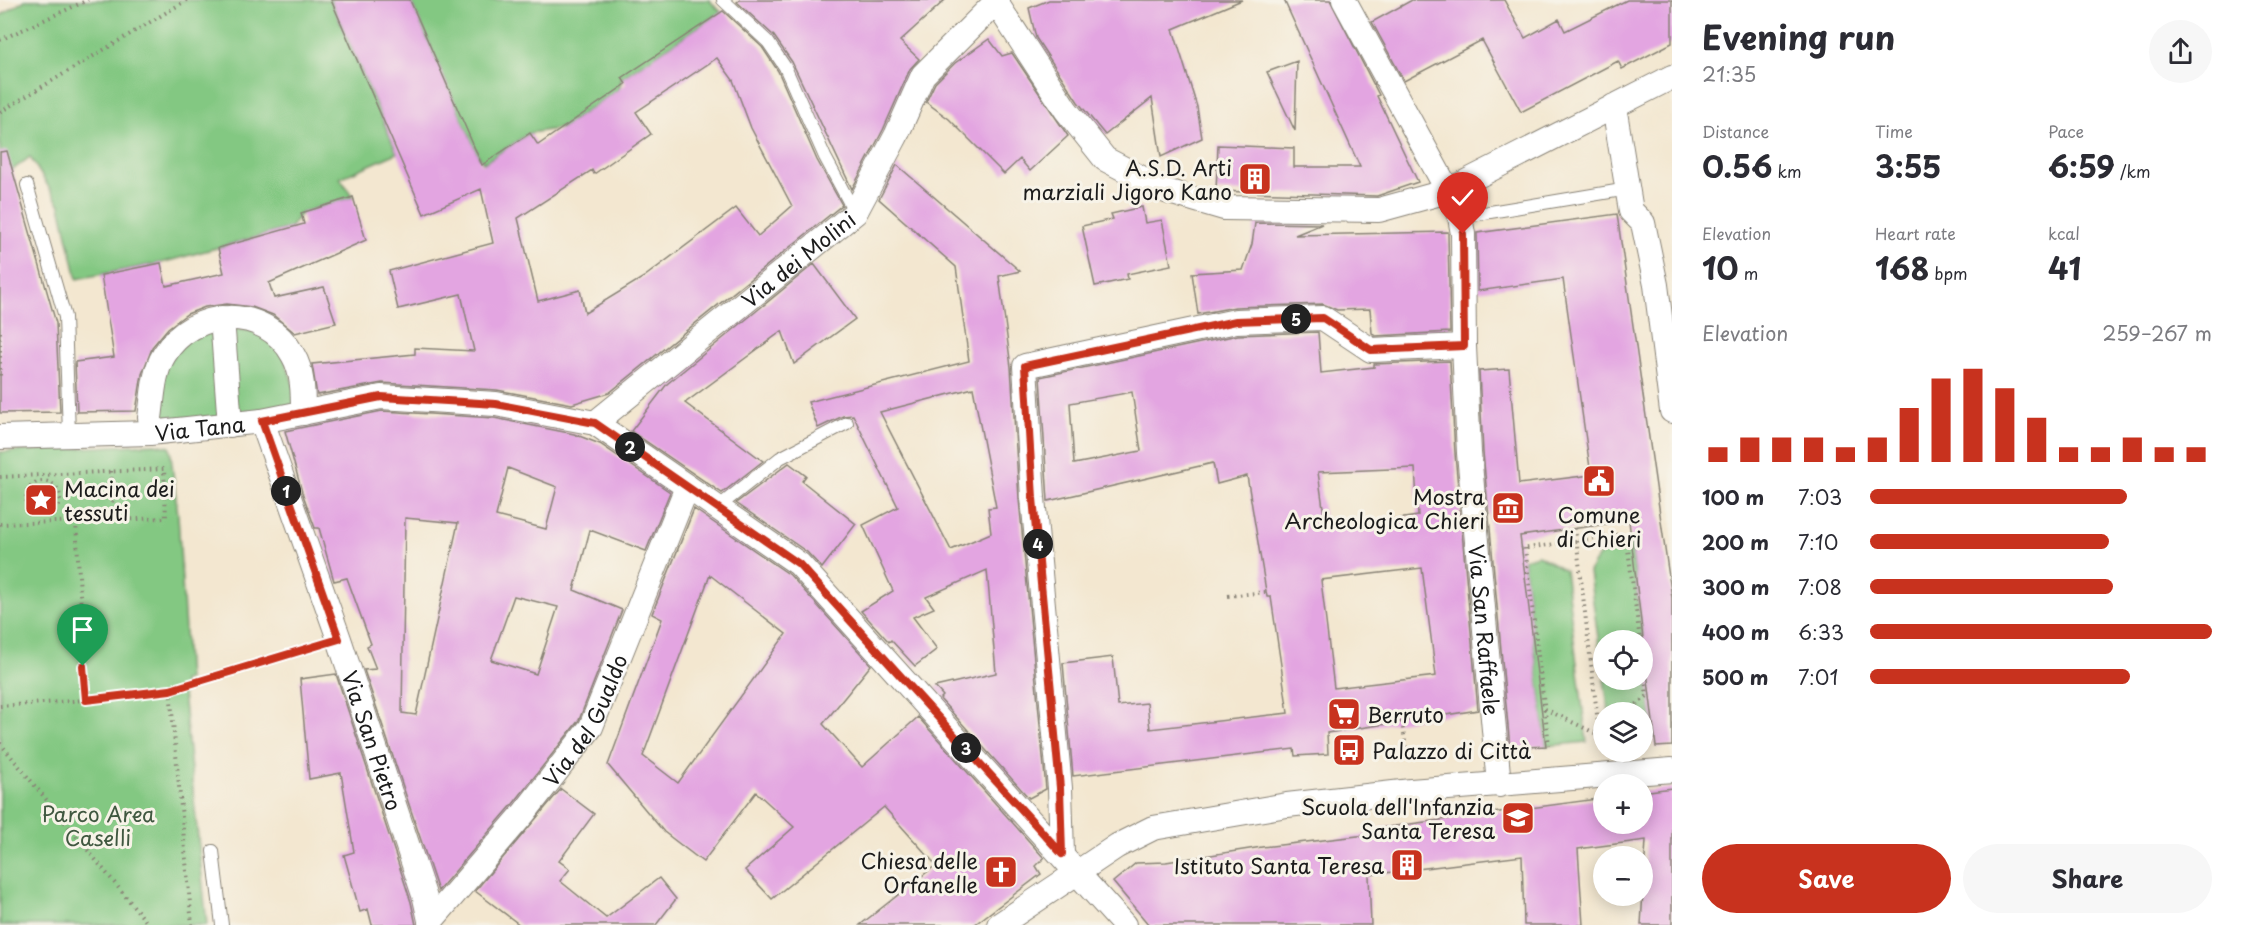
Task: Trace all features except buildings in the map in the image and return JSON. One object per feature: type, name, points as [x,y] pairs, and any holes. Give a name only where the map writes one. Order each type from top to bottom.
[{"type":"street","name":"Via San Raffaele","points":[[1344,0],[1448,191],[1460,218],[1463,234],[1464,346],[1469,453],[1499,784]]},
{"type":"street","name":"Via dei Molini","points":[[595,423],[855,213],[896,136],[923,75],[997,2]]},
{"type":"street","points":[[997,2],[1066,110],[1105,159],[1166,191],[1224,208],[1379,210],[1448,191],[1672,77]]},
{"type":"street","points":[[1614,106],[1630,211],[1643,223],[1656,285],[1672,411]]},
{"type":"street","points":[[222,318],[230,425]]},
{"type":"street","points":[[150,418],[155,381],[163,356],[179,337],[194,325],[222,318],[253,321],[276,333],[293,355],[302,380],[303,413]]},
{"type":"street","points":[[1068,864],[1033,498],[1025,366],[1236,321],[1323,318],[1371,350],[1464,346]]},
{"type":"street","name":"Via Tana","points":[[0,436],[150,433],[230,425],[262,421],[381,397],[496,404],[595,423],[799,564],[1124,925]]},
{"type":"street","name":"Via San Pietro","points":[[262,421],[339,639],[425,898],[430,923]]},
{"type":"street","name":"Via del Gualdo","points":[[430,923],[525,813],[591,727],[687,487]]},
{"type":"street","points":[[999,925],[1068,864],[1117,846],[1153,828],[1287,805],[1672,770]]},
{"type":"lane","points":[[723,0],[768,42],[785,67],[825,158],[855,213]]},
{"type":"lane","points":[[27,185],[64,317],[69,434]]},
{"type":"lane","points":[[1460,218],[1628,189]]},
{"type":"lane","points":[[717,508],[780,458],[847,423]]},
{"type":"lane","points":[[213,851],[222,925]]},
{"type":"path","points":[[0,40],[88,0]]},
{"type":"path","points":[[0,112],[187,0]]},
{"type":"path","points":[[0,332],[0,378]]},
{"type":"path","points":[[0,477],[164,469],[166,518],[0,524]]},
{"type":"path","points":[[111,471],[113,520]]},
{"type":"path","points":[[38,475],[39,481]]},
{"type":"path","points":[[39,481],[50,482],[60,496],[53,512],[43,516],[32,512],[26,503],[29,487],[39,481]]},
{"type":"path","points":[[43,516],[43,523]]},
{"type":"path","points":[[76,522],[86,700]]},
{"type":"path","points":[[1575,528],[1597,702]]},
{"type":"path","points":[[1549,745],[1523,549],[1577,543],[1628,533],[1639,630]]},
{"type":"path","points":[[1228,596],[1266,592]]},
{"type":"path","points":[[0,706],[86,700],[170,690],[339,639]]},
{"type":"path","points":[[170,690],[192,925]]},
{"type":"path","points":[[1639,702],[1648,695],[1647,690]]},
{"type":"path","points":[[1545,709],[1593,730]]},
{"type":"path","points":[[1402,722],[1408,760]]},
{"type":"path","points":[[0,743],[149,925]]},
{"type":"green space","points":[[25,0],[331,0],[397,153],[340,178],[353,197],[301,213],[290,228],[161,263],[77,279],[60,205],[30,157],[0,179],[0,16]]},
{"type":"green space","points":[[410,0],[709,0],[721,12],[622,78],[619,89],[562,128],[530,133],[484,163],[477,154]]},
{"type":"green space","points":[[193,325],[276,333],[303,413],[154,433],[155,381]]},
{"type":"green space","name":"Parco Area Caselli","points":[[155,444],[170,447],[178,515],[188,680],[183,681],[183,693],[207,925],[0,925],[0,452]]},
{"type":"green space","points":[[1631,544],[1642,630],[1597,630],[1589,572],[1600,554],[1616,546]]},
{"type":"green space","points":[[1538,555],[1565,570],[1587,742],[1546,746],[1523,559]]},
{"type":"green space","points":[[1606,690],[1649,690],[1651,702],[1607,702]]},
{"type":"place","name":"A.S.D. Arti marziali Jigoro Kano","points":[[1255,179]]},
{"type":"place","name":"Comune di Chieri","points":[[1599,481]]},
{"type":"place","name":"Macina dei tessuti","points":[[41,500]]},
{"type":"place","name":"Mostra Archeologica Chieri","points":[[1508,508]]},
{"type":"place","name":"Berruto","points":[[1344,714]]},
{"type":"place","name":"Palazzo di Città","points":[[1349,750]]},
{"type":"place","name":"Scuola dell'Infanzia Santa Teresa","points":[[1518,818]]},
{"type":"place","name":"Istituto Santa Teresa","points":[[1407,865]]},
{"type":"place","name":"Chiesa delle Orfanelle","points":[[1001,872]]},
{"type":"route","points":[[83,666],[86,700],[170,690],[339,639],[262,421],[381,397],[496,404],[595,423],[799,564],[1062,854],[1060,788],[1033,498],[1025,366],[1236,321],[1323,318],[1371,350],[1464,346],[1463,234]]}]
